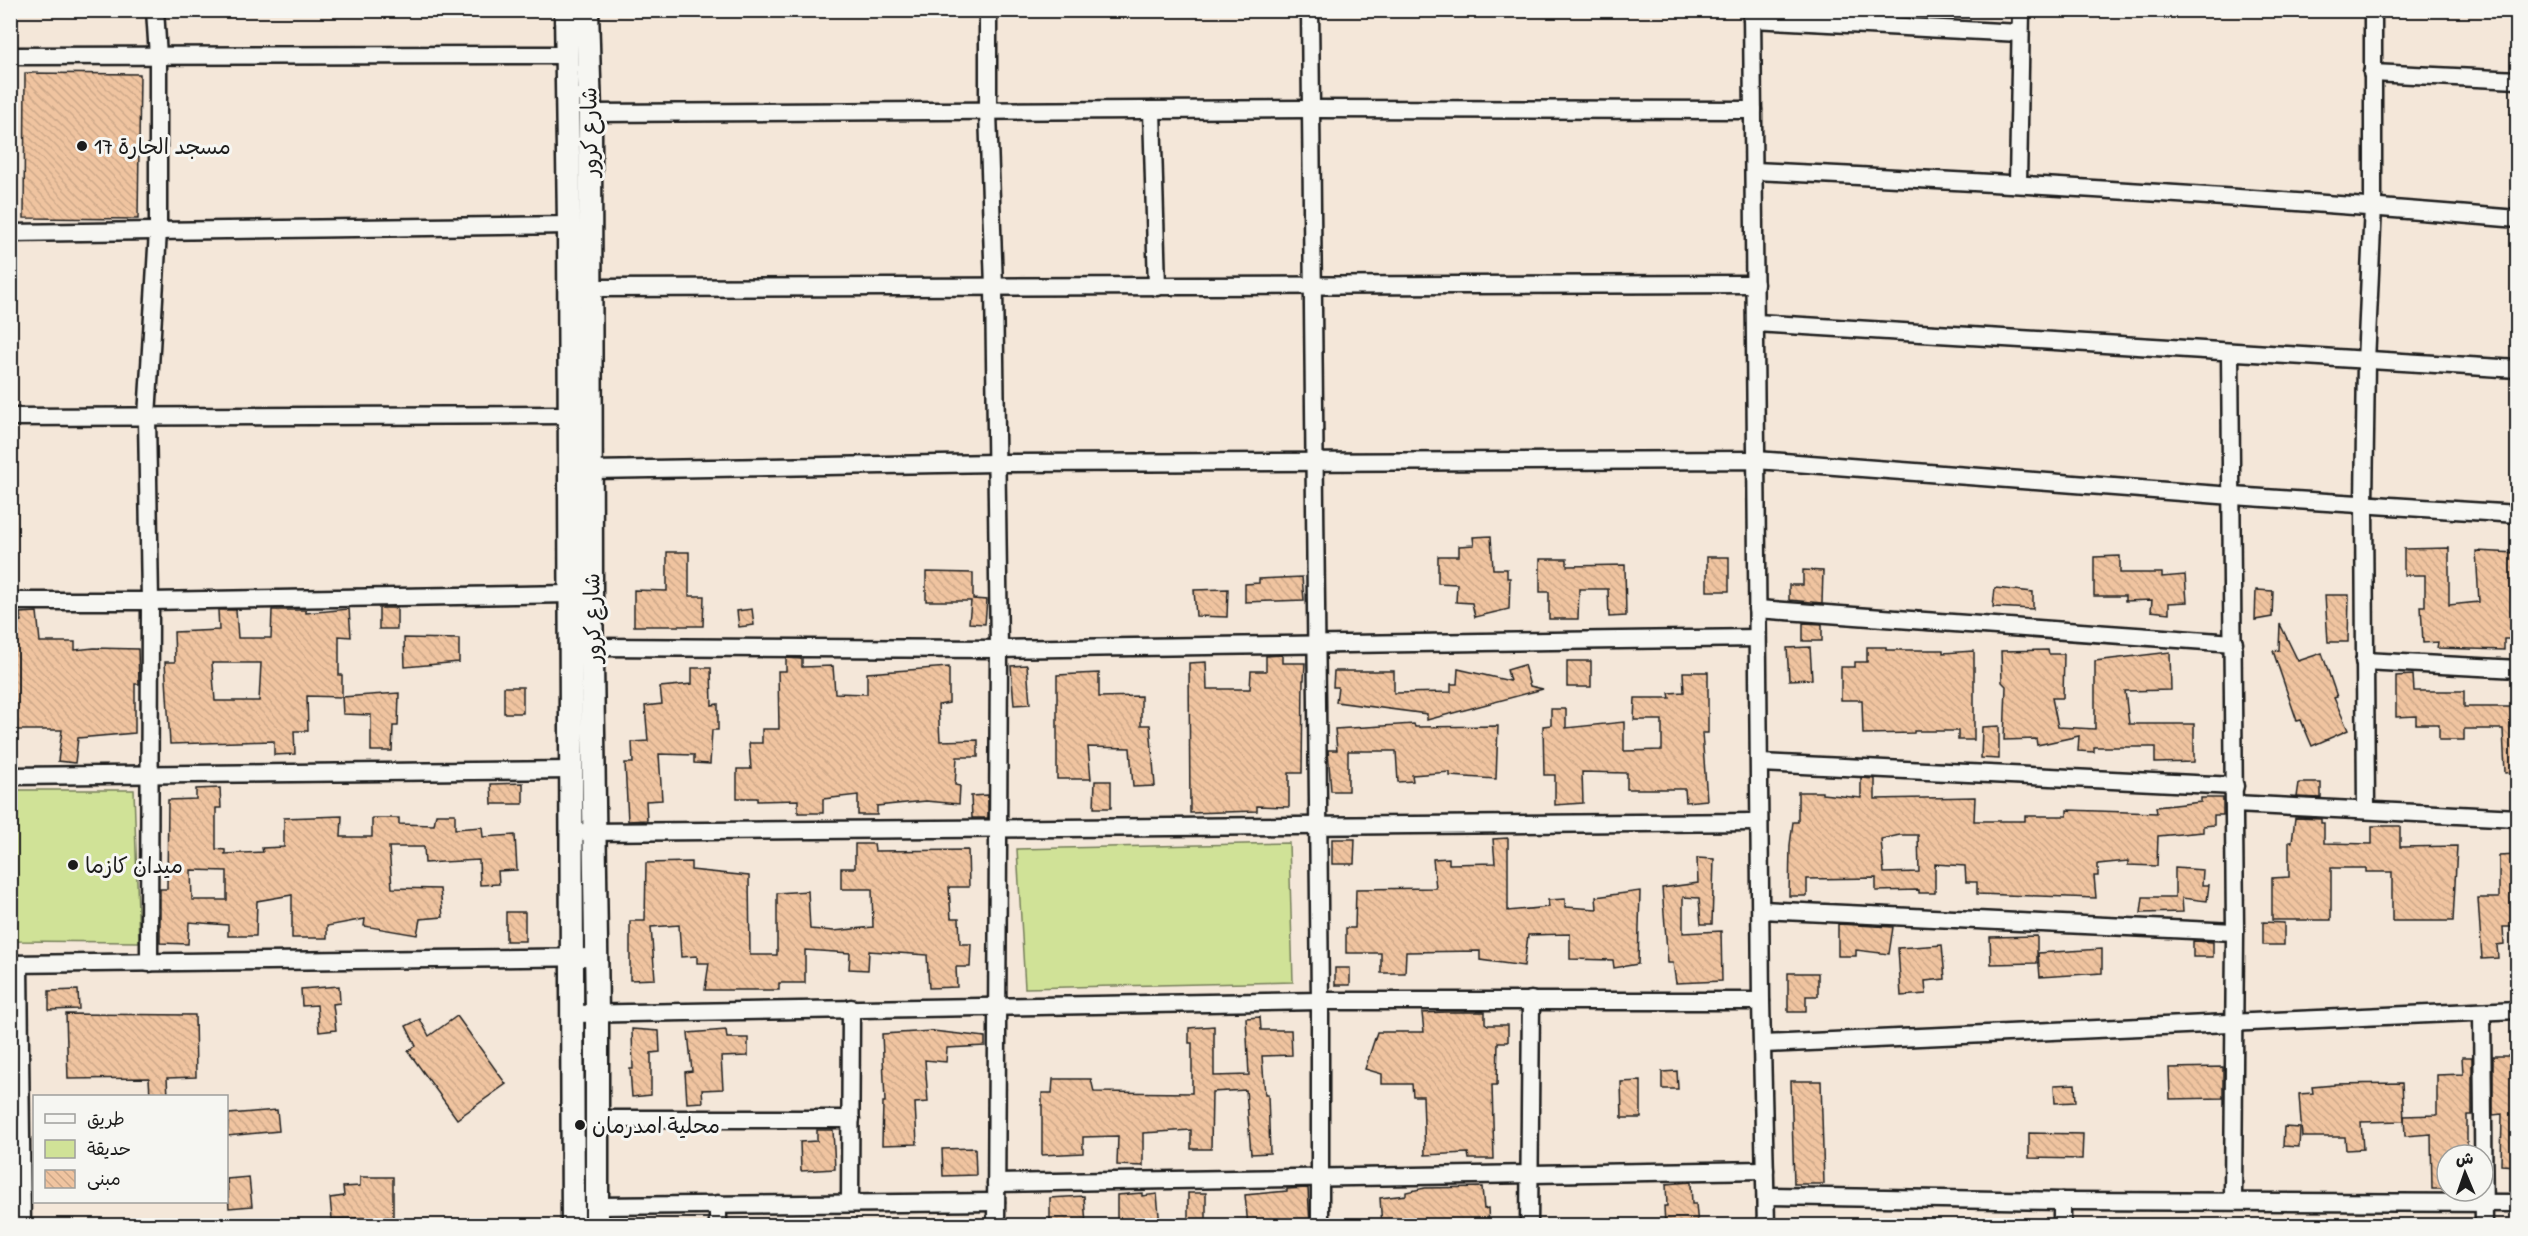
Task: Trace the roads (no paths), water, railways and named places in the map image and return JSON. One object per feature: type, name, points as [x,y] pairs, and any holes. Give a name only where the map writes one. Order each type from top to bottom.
[{"type":"main road","name":"شارع كرور","points":[[566,10],[573,770],[583,832],[596,957],[597,1216]]},
{"type":"main road","name":"شارع كرور","points":[[573,1226],[574,958],[592,647],[590,113],[587,10]]},
{"type":"main road","points":[[573,1175],[597,1173]]},
{"type":"street","points":[[149,963],[150,601],[147,417],[158,231],[158,56],[155,10]]},
{"type":"street","points":[[988,10],[999,649],[996,1226]]},
{"type":"street","points":[[1310,10],[1311,286],[1319,825],[1320,1226]]},
{"type":"street","points":[[2018,183],[2021,10]]},
{"type":"street","points":[[2366,810],[2364,503],[2366,362],[2373,206],[2373,10]]},
{"type":"street","points":[[1766,1226],[1761,1001],[1762,910],[1757,638],[1752,15],[2020,33]]},
{"type":"street","points":[[10,56],[566,55]]},
{"type":"street","points":[[2372,73],[2517,80]]},
{"type":"street","points":[[590,113],[1310,109],[1753,110]]},
{"type":"street","points":[[1152,110],[1157,287]]},
{"type":"street","points":[[1754,171],[2018,183],[2373,206],[2517,219]]},
{"type":"street","points":[[10,233],[569,225]]},
{"type":"street","points":[[591,288],[1755,284]]},
{"type":"street","points":[[1755,323],[2366,362],[2517,369]]},
{"type":"street","points":[[2230,352],[2235,786],[2233,1200]]},
{"type":"street","points":[[10,417],[570,414]]},
{"type":"street","points":[[591,470],[996,463],[1756,460],[2233,496],[2517,514]]},
{"type":"street","points":[[10,601],[570,594]]},
{"type":"street","points":[[1757,609],[2234,643]]},
{"type":"street","points":[[592,647],[999,649],[1757,638]]},
{"type":"street","points":[[2364,661],[2517,669]]},
{"type":"street","points":[[1760,763],[2235,786]]},
{"type":"street","points":[[10,776],[573,770]]},
{"type":"street","points":[[2234,804],[2517,818]]},
{"type":"street","points":[[583,832],[1760,822]]},
{"type":"street","points":[[1762,910],[2235,932]]},
{"type":"street","points":[[22,1226],[16,1123],[15,964],[596,957]]},
{"type":"street","points":[[1529,1226],[1531,1000]]},
{"type":"street","points":[[573,1014],[1320,1001],[1761,1001]]},
{"type":"street","points":[[850,1203],[851,1008]]},
{"type":"street","points":[[1763,1044],[2517,1010]]},
{"type":"street","points":[[2482,1012],[2483,1143]]},
{"type":"street","points":[[597,1119],[851,1119]]},
{"type":"street","points":[[996,1183],[1528,1176],[1765,1170]]},
{"type":"street","points":[[1766,1196],[2062,1201],[2435,1202]]},
{"type":"street","points":[[2062,1201],[2062,1226]]},
{"type":"street","points":[[597,1216],[718,1204],[996,1202]]},
{"type":"street","points":[[2495,1202],[2517,1203]]},
{"type":"street","points":[[2484,1203],[2484,1226]]},
{"type":"street","points":[[718,1204],[718,1226]]},
{"type":"place","name":"مسجد الحارة 17","points":[[82,146]]},
{"type":"place","name":"ميدان كازما","points":[[73,865]]},
{"type":"place","name":"محلية امدرمان","points":[[580,1125]]}]
